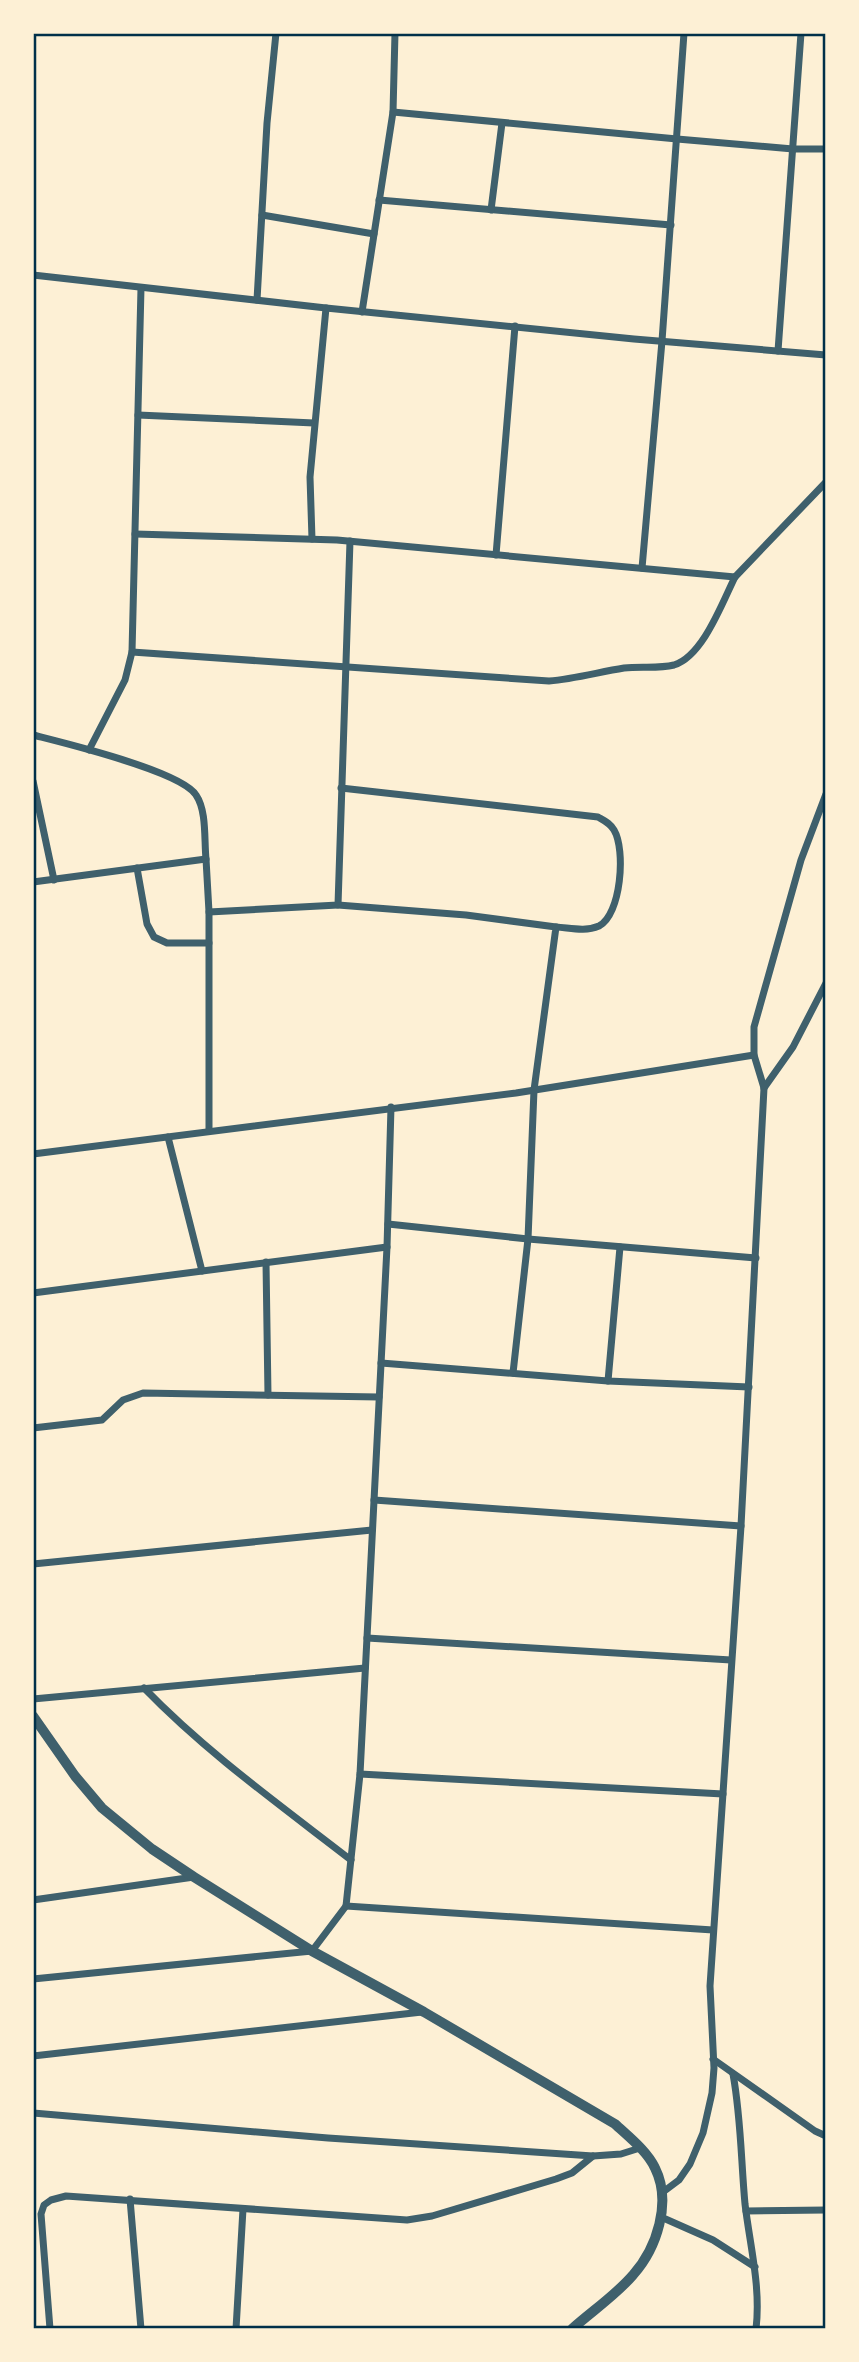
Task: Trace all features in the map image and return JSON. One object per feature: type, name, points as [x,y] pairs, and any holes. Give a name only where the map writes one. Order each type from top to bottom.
[{"type":"street","points":[[257,300],[267,122],[276,33]]},
{"type":"street","points":[[362,312],[393,112],[395,33]]},
{"type":"street","points":[[642,568],[663,341],[684,33]]},
{"type":"street","points":[[778,351],[801,33]]},
{"type":"street","points":[[393,112],[793,149],[826,149]]},
{"type":"street","points":[[491,210],[502,123]]},
{"type":"street","points":[[379,200],[671,225]]},
{"type":"street","points":[[262,215],[374,234]]},
{"type":"street","points":[[33,275],[362,312],[826,355]]},
{"type":"street","points":[[89,750],[125,680],[132,652],[141,288]]},
{"type":"street","points":[[312,539],[310,477],[326,308]]},
{"type":"street","points":[[496,555],[515,326]]},
{"type":"street","points":[[138,415],[314,423]]},
{"type":"street","points":[[132,652],[549,681],[629,668],[677,664],[694,651],[714,620],[735,577],[826,482]]},
{"type":"street","points":[[135,534],[350,541],[735,577]]},
{"type":"street","points":[[338,905],[350,541]]},
{"type":"street","points":[[33,735],[169,776],[187,785],[196,794],[201,806],[209,912],[209,1131]]},
{"type":"street","points":[[33,780],[54,880]]},
{"type":"street","points":[[209,912],[338,905],[466,915],[587,930],[601,925],[610,916],[617,890],[620,854],[617,833],[610,823],[598,817],[341,788]]},
{"type":"street","points":[[663,2192],[680,2180],[690,2164],[703,2133],[712,2092],[710,1986],[741,1526],[764,1088],[754,1055],[754,1027],[800,860],[826,794]]},
{"type":"street","points":[[33,882],[206,859]]},
{"type":"street","points":[[137,868],[147,924],[154,937],[167,943],[209,943]]},
{"type":"street","points":[[513,1373],[528,1239],[534,1090],[556,927]]},
{"type":"street","points":[[764,1088],[793,1047],[826,983]]},
{"type":"street","points":[[33,1154],[534,1090],[754,1055]]},
{"type":"street","points":[[33,1979],[312,1951],[346,1906],[360,1773],[387,1247],[391,1107]]},
{"type":"street","points":[[168,1137],[202,1271]]},
{"type":"street","points":[[388,1224],[756,1258]]},
{"type":"street","points":[[33,1293],[387,1247]]},
{"type":"street","points":[[608,1381],[620,1247]]},
{"type":"street","points":[[266,1262],[268,1395]]},
{"type":"street","points":[[381,1363],[608,1381],[749,1387]]},
{"type":"street","points":[[33,1428],[103,1420],[123,1400],[143,1394],[379,1397]]},
{"type":"street","points":[[374,1500],[741,1526]]},
{"type":"street","points":[[33,1564],[372,1530]]},
{"type":"street","points":[[367,1638],[731,1660]]},
{"type":"street","points":[[33,1699],[365,1668]]},
{"type":"street","points":[[144,1688],[166,1712],[351,1860]]},
{"type":"street","points":[[34,1720],[75,1776],[103,1808],[133,1834],[194,1877],[312,1951],[424,2012],[615,2124],[640,2148],[655,2168],[663,2192],[661,2217],[654,2240],[637,2270],[572,2329]]},
{"type":"street","points":[[360,1773],[723,1794]]},
{"type":"street","points":[[33,1900],[194,1877]]},
{"type":"street","points":[[346,1906],[713,1930]]},
{"type":"street","points":[[33,2056],[424,2012]]},
{"type":"street","points":[[713,2059],[826,2136]]},
{"type":"street","points":[[733,2074],[741,2136],[746,2211],[755,2267],[758,2308],[756,2329]]},
{"type":"street","points":[[33,2113],[328,2138],[593,2156],[621,2154],[640,2148]]},
{"type":"street","points":[[50,2329],[41,2214],[44,2205],[59,2196],[407,2220],[432,2216],[556,2179],[572,2173],[593,2156]]},
{"type":"street","points":[[130,2199],[141,2329]]},
{"type":"street","points":[[236,2329],[243,2208]]},
{"type":"street","points":[[746,2211],[826,2210]]},
{"type":"street","points":[[661,2217],[713,2239],[755,2267]]}]
